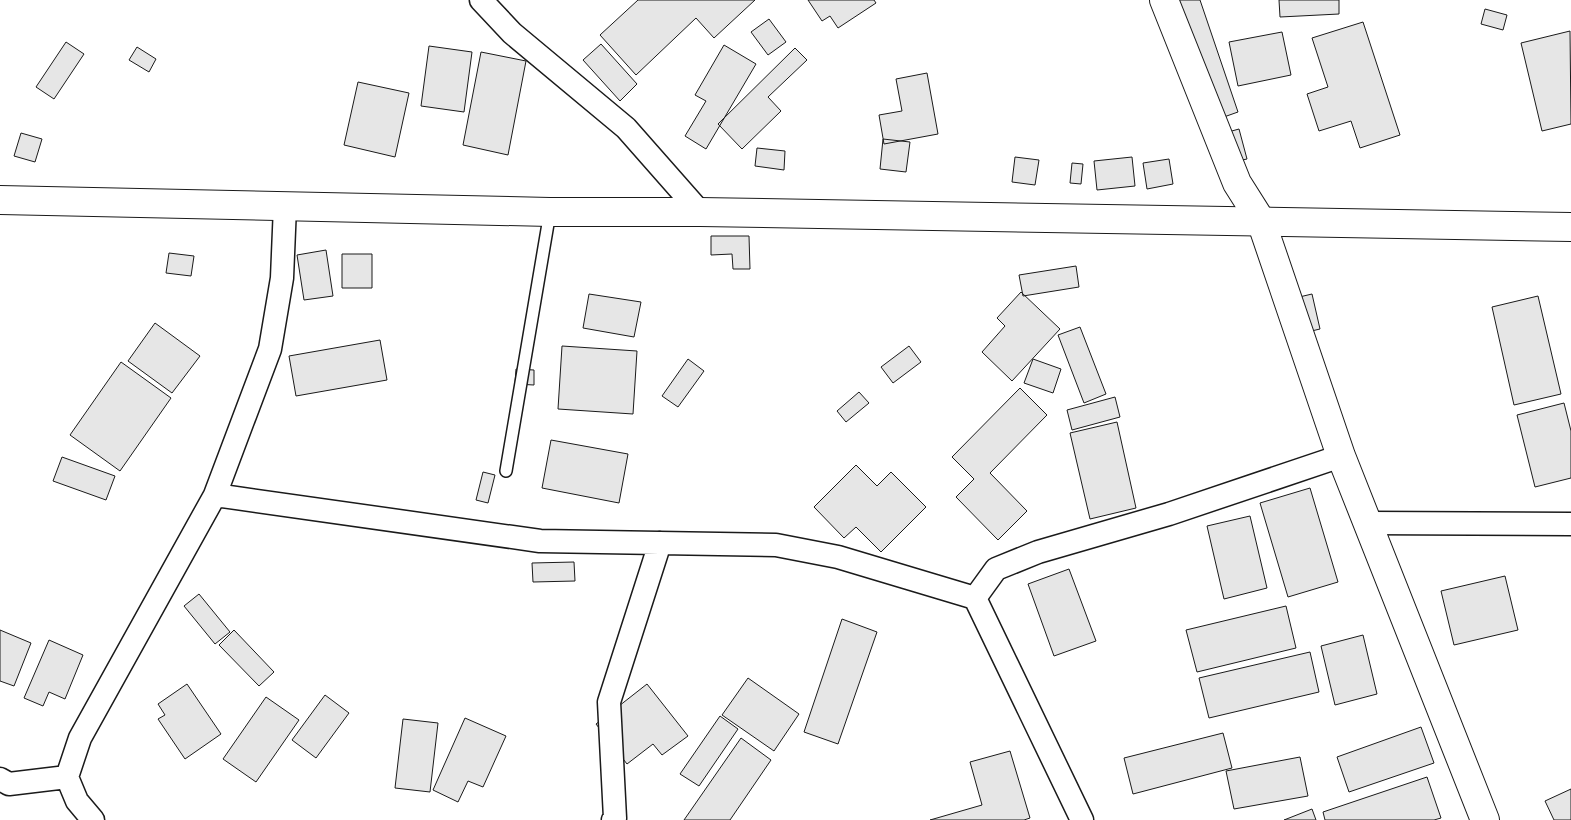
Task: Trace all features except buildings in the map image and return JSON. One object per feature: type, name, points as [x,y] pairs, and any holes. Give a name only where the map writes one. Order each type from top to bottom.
[{"type":"main road","points":[[1164,0],[1237,183],[1261,221],[1341,456],[1486,820]]},
{"type":"main road","points":[[0,200],[550,212],[700,212],[1571,227]]},
{"type":"street","points":[[481,0],[512,33],[626,128],[700,212]]},
{"type":"street","points":[[93,820],[77,801],[67,777],[80,738],[215,495],[270,349],[282,278],[285,206]]},
{"type":"street","points":[[975,598],[996,569],[1038,552],[1169,514],[1341,456]]},
{"type":"street","points":[[215,495],[540,541],[776,545],[838,557],[914,578],[975,598],[1082,820]]},
{"type":"street","points":[[1368,523],[1571,524]]},
{"type":"street","points":[[613,820],[615,818],[610,702],[660,543]]},
{"type":"street","points":[[0,779],[9,784],[67,777]]},
{"type":"lane","points":[[506,471],[550,212]]}]
